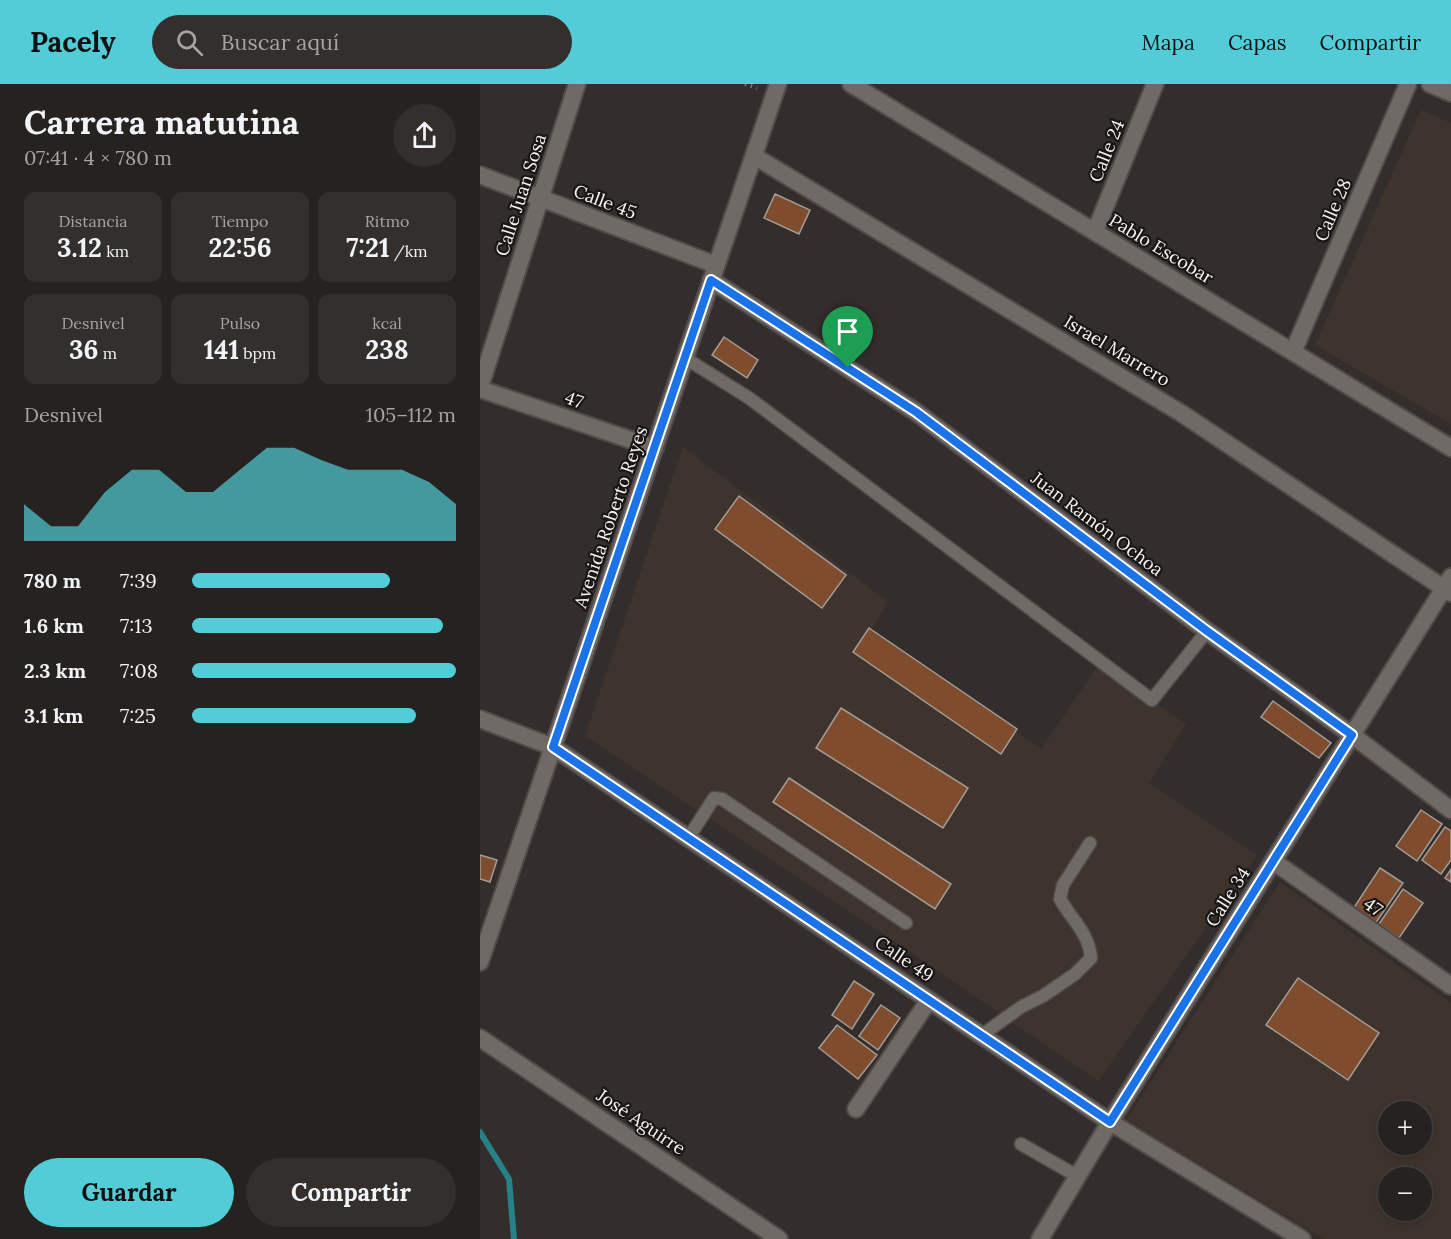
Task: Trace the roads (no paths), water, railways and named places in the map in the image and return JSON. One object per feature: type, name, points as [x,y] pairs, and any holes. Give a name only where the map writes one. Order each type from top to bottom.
[{"type":"street","name":"Calle Juan Sosa","points":[[480,388],[577,84]]},
{"type":"street","name":"Avenida Roberto Reyes","points":[[480,962],[778,84]]},
{"type":"street","name":"Pablo Escobar","points":[[851,84],[1451,447]]},
{"type":"street","name":"Calle 24","points":[[1095,232],[1155,84]]},
{"type":"street","name":"Calle 28","points":[[1293,352],[1408,84]]},
{"type":"street","points":[[1430,84],[1451,93]]},
{"type":"street","name":"Israel Marrero","points":[[754,156],[1181,413],[1449,586]]},
{"type":"street","name":"Calle 45","points":[[480,175],[541,198],[714,273]]},
{"type":"street","name":"Juan Ramón Ochoa","points":[[714,273],[916,412],[1207,631],[1352,735],[1451,810]]},
{"type":"street","name":"47","points":[[480,388],[655,448]]},
{"type":"street","name":"Calle 34","points":[[1040,1239],[1110,1122],[1352,735],[1449,586]]},
{"type":"street","name":"Calle 49","points":[[480,719],[553,747],[1110,1122],[1292,1236]]},
{"type":"street","name":"47","points":[[1274,861],[1451,986]]},
{"type":"street","points":[[856,1109],[929,1000]]},
{"type":"street","name":"José Aguirre","points":[[480,1038],[771,1237]]},
{"type":"lane","points":[[685,358],[749,398],[1152,700],[1207,631]]},
{"type":"lane","points":[[689,837],[714,798],[722,799],[906,923]]},
{"type":"lane","points":[[982,1035],[1021,1007],[1043,996],[1075,974],[1091,958],[1090,945],[1060,899],[1063,885],[1090,843]]},
{"type":"lane","points":[[1020,1144],[1077,1176]]},
{"type":"waterway","points":[[480,1132],[509,1179],[514,1239]]}]
